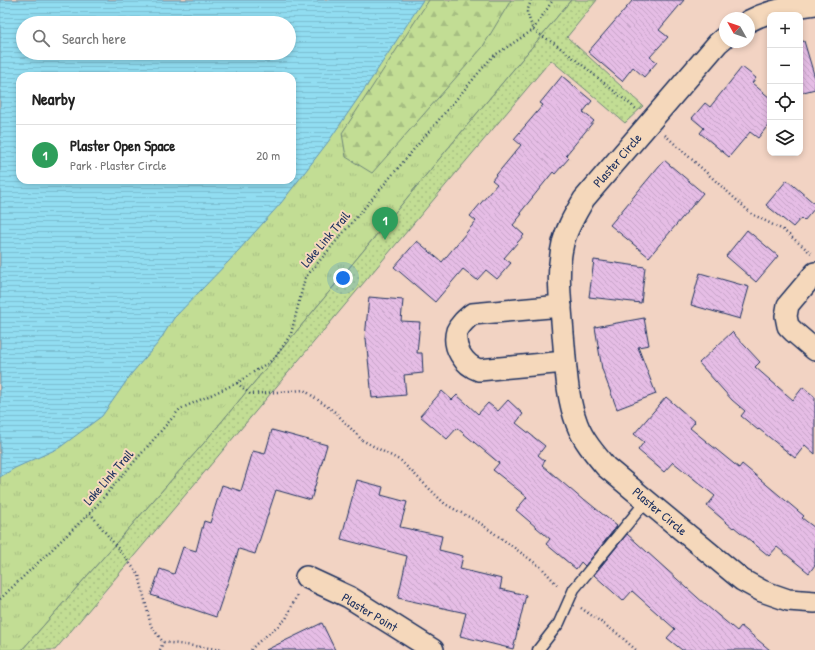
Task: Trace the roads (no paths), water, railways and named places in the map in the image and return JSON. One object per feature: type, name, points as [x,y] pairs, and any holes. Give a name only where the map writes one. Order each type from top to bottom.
[{"type":"street","points":[[755,18],[776,11],[815,4]]},
{"type":"street","name":"Plaster Circle","points":[[719,41],[584,199],[571,221],[563,242],[559,267],[559,287],[569,399],[578,426],[590,447],[606,466],[742,580],[762,591],[788,600],[815,602]]},
{"type":"street","points":[[815,273],[788,305],[786,316],[788,326],[815,350]]},
{"type":"street","points":[[561,306],[472,314],[462,323],[459,328],[456,342],[458,350],[464,360],[479,370],[566,362]]},
{"type":"street","name":"Plaster Point","points":[[306,577],[349,597],[433,650]]},
{"type":"lane","points":[[538,650],[559,623],[574,589],[647,500]]},
{"type":"water","points":[[0,0],[423,0],[328,142],[296,184],[296,72],[16,72],[16,184],[296,184],[281,203],[229,261],[174,318],[158,343],[132,373],[102,416],[59,448],[15,468],[0,477]]},
{"type":"place","name":"Plaster Open Space","points":[[385,240]]}]
